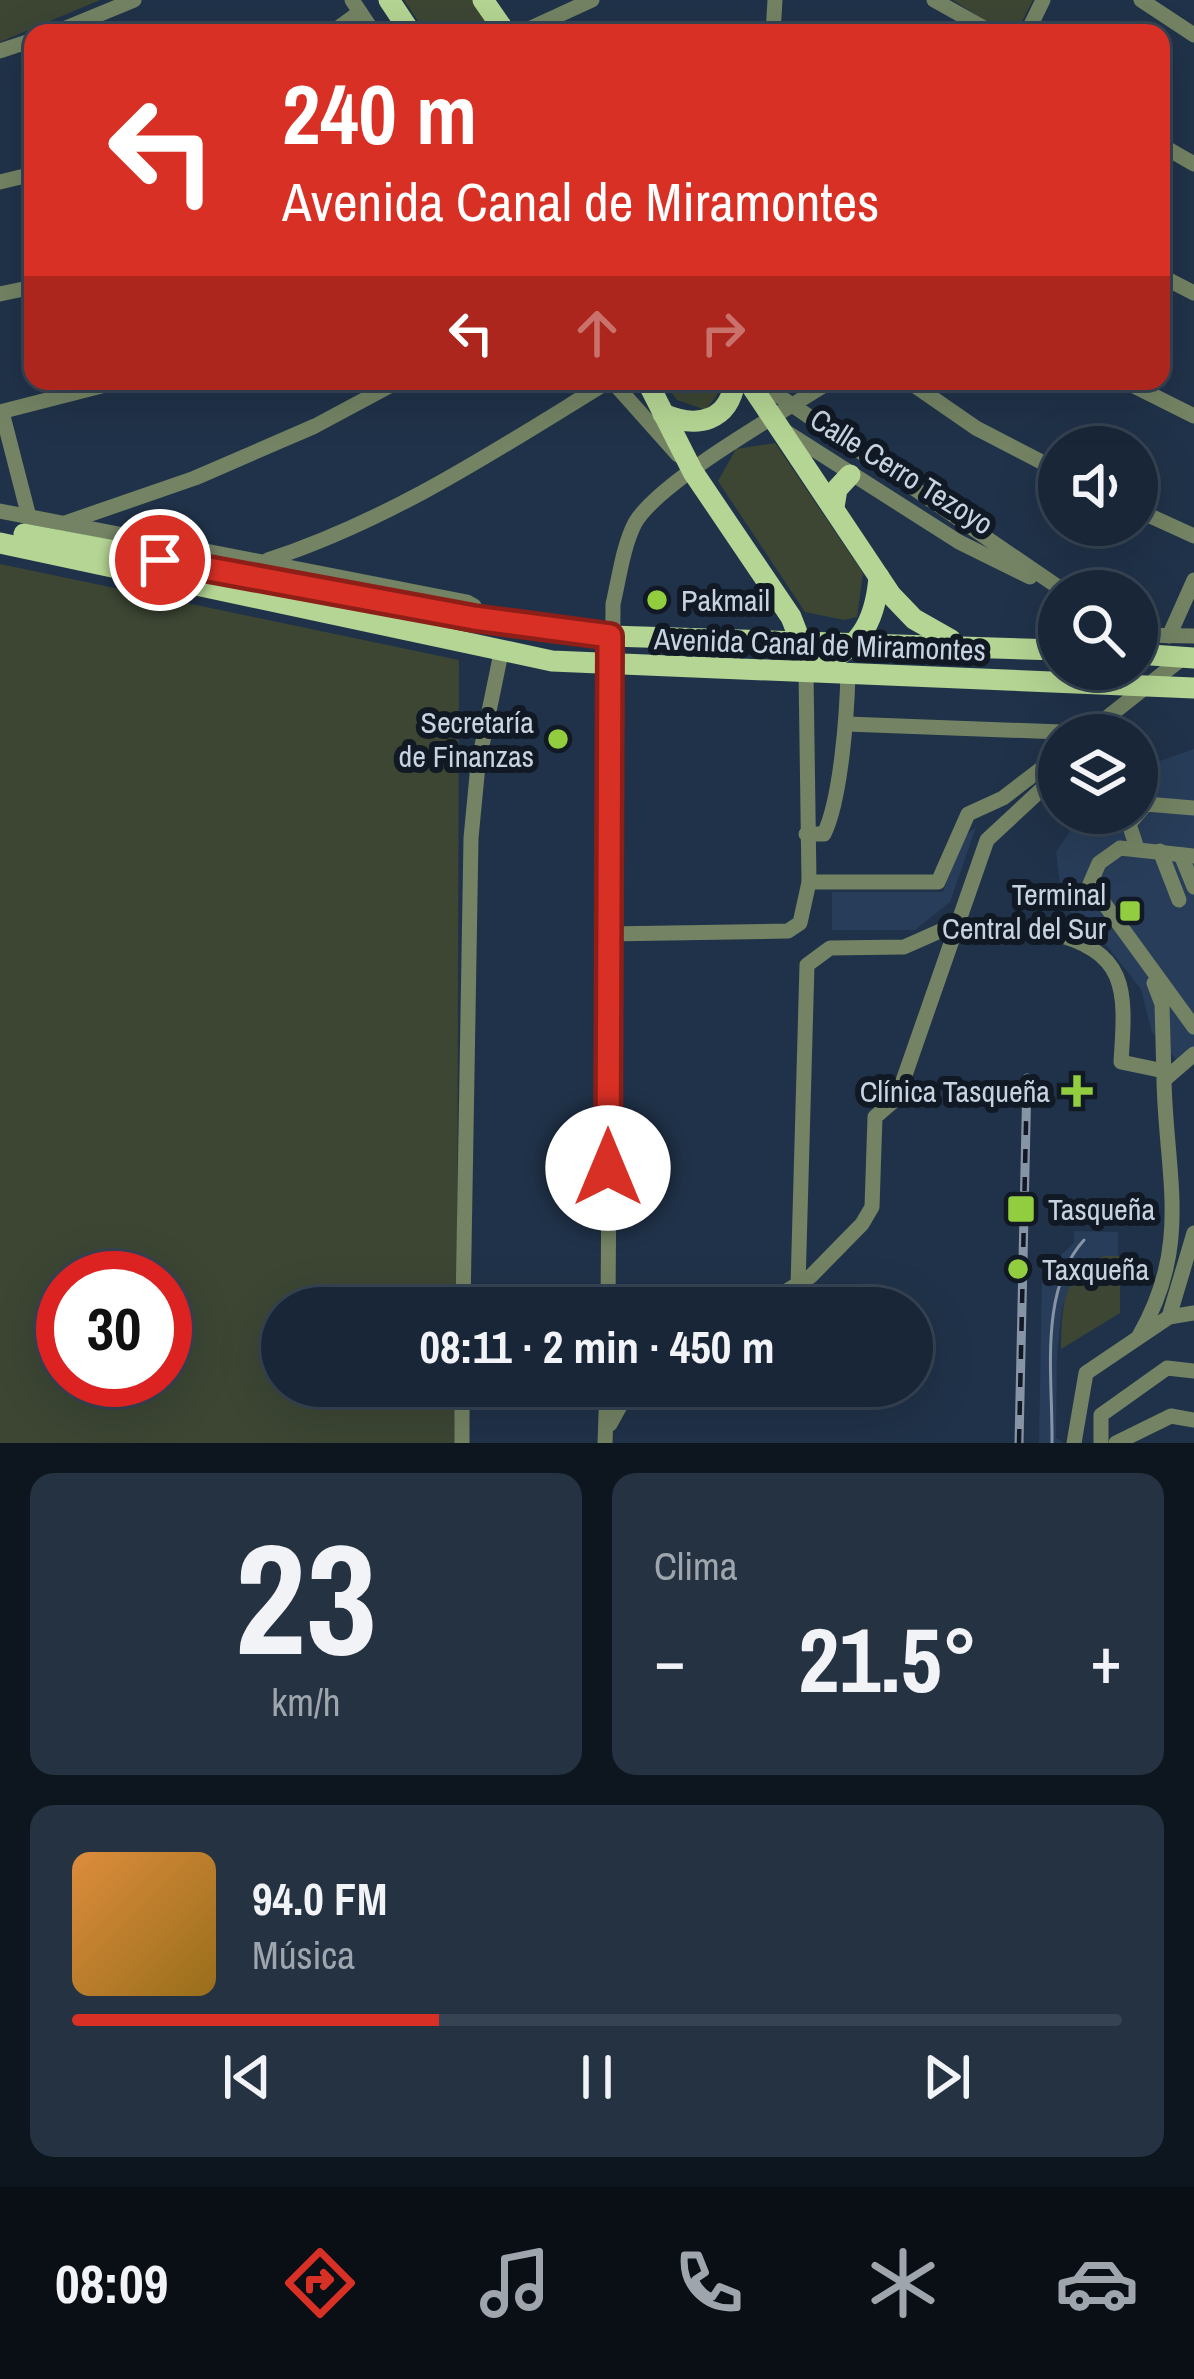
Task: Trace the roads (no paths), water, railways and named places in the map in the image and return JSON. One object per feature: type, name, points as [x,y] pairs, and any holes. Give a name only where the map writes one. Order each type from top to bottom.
[{"type":"main road","points":[[651,390],[693,472],[806,642],[806,671],[858,641],[875,611],[879,577]]},
{"type":"main road","points":[[663,414],[694,422],[715,418],[729,404],[733,390]]},
{"type":"main road","points":[[758,390],[903,609],[957,644]]},
{"type":"main road","points":[[834,507],[837,489],[850,476]]},
{"type":"main road","name":"Avenida Canal de Miramontes","points":[[0,529],[474,618],[610,636],[1038,648]]},
{"type":"main road","name":"Avenida Canal de Miramontes","points":[[0,543],[501,652],[609,666],[1038,682]]},
{"type":"main road","points":[[382,623],[412,622],[458,631],[474,618]]},
{"type":"main road","points":[[1158,655],[1190,656]]},
{"type":"main road","name":"Avenida Canal de Miramontes","points":[[1158,687],[1194,688]]},
{"type":"street","points":[[76,24],[134,0]]},
{"type":"street","points":[[540,24],[592,0]]},
{"type":"street","points":[[934,0],[977,24]]},
{"type":"street","points":[[1141,0],[1194,35]]},
{"type":"street","points":[[29,517],[1,412],[87,390]]},
{"type":"street","points":[[62,524],[255,452],[381,390]]},
{"type":"street","points":[[266,561],[351,530],[485,462],[597,390]]},
{"type":"street","points":[[619,390],[693,472]]},
{"type":"street","name":"Calle Cerro Tezoyo","points":[[766,390],[1038,576]]},
{"type":"street","points":[[608,1287],[610,636],[634,525],[693,472],[777,423],[819,390]]},
{"type":"street","points":[[921,390],[976,428],[1038,460]]},
{"type":"street","points":[[1142,390],[1194,416]]},
{"type":"street","name":"Calle Cerro Tezoyo","points":[[777,423],[850,476],[959,542],[1038,580]]},
{"type":"street","points":[[109,533],[102,521],[110,506]]},
{"type":"street","name":"Avenida Canal de Miramontes","points":[[0,511],[467,602],[474,606],[474,618]]},
{"type":"street","points":[[1158,520],[1194,536]]},
{"type":"street","points":[[1169,635],[1194,580]]},
{"type":"street","points":[[1158,635],[1194,636]]},
{"type":"street","points":[[464,1287],[471,838],[478,765],[501,652]]},
{"type":"street","points":[[1158,679],[1190,656]]},
{"type":"street","points":[[607,934],[788,932],[800,923],[809,882],[806,671]]},
{"type":"street","points":[[806,834],[824,834],[832,817],[847,724],[848,673]]},
{"type":"street","points":[[1112,714],[1143,690]]},
{"type":"street","points":[[847,724],[1038,732]]},
{"type":"street","points":[[809,882],[938,882],[968,814],[1003,798],[1038,771]]},
{"type":"street","points":[[798,1286],[843,1245],[872,1207],[875,1117],[897,1098],[987,840],[1038,793]]},
{"type":"street","points":[[1183,896],[1172,854],[1129,824],[1146,804],[1194,808]]},
{"type":"street","points":[[1172,854],[1109,854],[1092,872],[1090,884],[1194,1027]]},
{"type":"street","points":[[1172,854],[1183,896]]},
{"type":"street","points":[[798,1286],[808,965],[830,948],[904,947],[956,924]]},
{"type":"street","points":[[1047,932],[1101,952],[1122,987],[1121,1062],[1164,1075]]},
{"type":"street","points":[[1139,1336],[1156,1307],[1173,1241],[1173,1161],[1162,1004],[1147,963]]},
{"type":"street","points":[[1164,1075],[1194,1054]]},
{"type":"street","points":[[1168,1317],[1194,1233]]},
{"type":"street","points":[[1074,1443],[1085,1373],[1168,1317],[1194,1313]]},
{"type":"street","points":[[1101,1443],[1101,1415],[1167,1368],[1194,1371]]},
{"type":"street","points":[[462,1443],[463,1407]]},
{"type":"street","points":[[606,1438],[607,1407]]},
{"type":"street","points":[[606,1438],[621,1407]]},
{"type":"street","points":[[1116,1443],[1171,1416],[1194,1420]]},
{"type":"tram line","points":[[1052,1443],[1054,1310],[1069,1261],[1084,1240]]},
{"type":"railway","points":[[1019,1443],[1027,1078]]},
{"type":"place","name":"Pakmail","points":[[657,600]]},
{"type":"place","name":"Secretaría de Finanzas","points":[[558,739]]},
{"type":"place","name":"Terminal Central del Sur","points":[[1130,911]]},
{"type":"place","name":"Clínica Tasqueña","points":[[1077,1091]]},
{"type":"place","name":"Tasqueña","points":[[1021,1209]]},
{"type":"place","name":"Taxqueña","points":[[1018,1269]]}]
